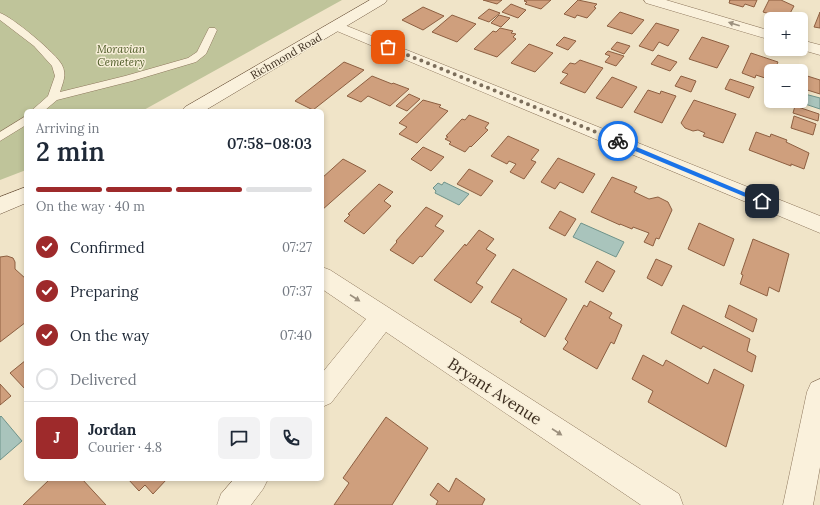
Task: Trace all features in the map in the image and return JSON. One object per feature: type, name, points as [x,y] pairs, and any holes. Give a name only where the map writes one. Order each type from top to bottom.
[{"type":"street","name":"Richmond Road","points":[[194,109],[380,0]]},
{"type":"street","points":[[651,0],[764,34]]},
{"type":"street","points":[[337,26],[820,225]]},
{"type":"street","points":[[808,46],[820,50]]},
{"type":"street","points":[[0,206],[24,196]]},
{"type":"street","name":"Bryant Avenue","points":[[324,278],[668,505]]},
{"type":"street","points":[[324,391],[383,317]]},
{"type":"street","points":[[798,505],[820,392]]},
{"type":"street","points":[[232,505],[251,481]]},
{"type":"lane","points":[[0,16],[37,44],[57,65],[60,76],[53,97]]},
{"type":"lane","points":[[39,109],[53,97],[128,80],[192,60],[201,54],[212,30]]},
{"type":"lane","points":[[0,137],[24,121]]},
{"type":"green space","name":"Moravian Cemetery","points":[[0,0],[342,0],[146,109],[24,109],[24,171],[0,180]]},
{"type":"water","points":[[808,95],[820,98],[820,109],[808,105]]},
{"type":"water","points":[[444,182],[469,194],[459,205],[435,193],[436,191],[433,188],[438,183],[442,185]]},
{"type":"water","points":[[581,223],[624,242],[616,257],[573,237]]},
{"type":"water","points":[[1,416],[22,441],[0,460],[0,417]]},
{"type":"building","points":[[483,0],[502,0],[497,4]]},
{"type":"building","points":[[551,0],[541,9],[525,4],[527,2],[524,1]]},
{"type":"building","points":[[578,0],[597,4],[594,7],[596,8],[587,18],[577,15],[575,18],[564,14]]},
{"type":"building","points":[[730,0],[757,0],[754,7],[745,4],[743,7],[729,3]]},
{"type":"building","points":[[769,0],[781,0],[794,6],[791,12],[763,12]]},
{"type":"building","points":[[511,4],[526,10],[518,18],[502,12]]},
{"type":"building","points":[[423,7],[444,16],[423,30],[402,20]]},
{"type":"building","points":[[489,9],[500,13],[489,22],[478,18]]},
{"type":"building","points":[[620,12],[644,20],[632,34],[607,26]]},
{"type":"building","points":[[820,12],[820,28],[814,27]]},
{"type":"building","points":[[452,15],[476,24],[457,42],[432,32]]},
{"type":"building","points":[[499,15],[510,18],[501,27],[491,23]]},
{"type":"building","points":[[656,23],[679,30],[668,46],[659,42],[653,51],[639,46]]},
{"type":"building","points":[[500,28],[513,31],[511,33],[516,34],[513,37],[516,39],[497,57],[474,49],[493,31],[496,32]]},
{"type":"building","points":[[564,37],[576,41],[568,50],[556,45]]},
{"type":"building","points":[[702,37],[729,46],[717,68],[689,59]]},
{"type":"building","points":[[617,42],[630,46],[624,54],[611,49]]},
{"type":"building","points":[[529,44],[553,53],[535,72],[511,63]]},
{"type":"building","points":[[608,51],[624,56],[616,66],[605,62],[610,56],[605,54]]},
{"type":"building","points":[[751,53],[778,62],[777,64],[764,64],[764,78],[756,75],[755,78],[742,73]]},
{"type":"building","points":[[658,55],[677,62],[670,71],[651,64]]},
{"type":"building","points":[[580,60],[603,68],[585,93],[560,83],[568,74],[562,72],[570,63],[575,64]]},
{"type":"building","points":[[344,62],[364,70],[314,109],[311,109],[295,101]]},
{"type":"building","points":[[372,76],[409,89],[390,106],[368,96],[361,102],[347,96]]},
{"type":"building","points":[[681,76],[696,81],[691,92],[675,86]]},
{"type":"building","points":[[808,76],[820,80],[820,94],[808,90]]},
{"type":"building","points":[[612,77],[637,87],[622,108],[596,98]]},
{"type":"building","points":[[730,79],[754,87],[749,98],[725,89]]},
{"type":"building","points":[[648,90],[660,94],[661,91],[676,96],[662,123],[634,112]]},
{"type":"building","points":[[409,94],[420,99],[407,111],[396,106]]},
{"type":"building","points":[[423,100],[441,105],[439,107],[448,111],[417,143],[399,134],[407,127],[399,123]]},
{"type":"building","points":[[694,100],[736,114],[723,143],[703,136],[705,133],[698,130],[693,131],[685,128],[681,123]]},
{"type":"building","points":[[794,108],[801,108],[819,114],[818,121],[793,113]]},
{"type":"building","points":[[469,115],[489,123],[485,128],[488,130],[465,152],[449,144],[451,142],[445,139],[462,119],[465,120]]},
{"type":"building","points":[[794,116],[816,124],[813,135],[791,128]]},
{"type":"building","points":[[756,132],[770,137],[771,134],[787,140],[786,142],[809,153],[804,169],[791,164],[791,166],[749,150]]},
{"type":"building","points":[[508,136],[539,150],[531,160],[536,162],[524,179],[510,172],[516,164],[509,161],[507,164],[491,156]]},
{"type":"building","points":[[423,147],[444,157],[431,171],[411,159]]},
{"type":"building","points":[[558,158],[595,174],[583,193],[560,182],[555,189],[541,182]]},
{"type":"building","points":[[343,159],[366,171],[324,208],[324,176]]},
{"type":"building","points":[[469,169],[493,181],[481,196],[457,184]]},
{"type":"building","points":[[612,177],[637,187],[634,192],[649,199],[658,197],[668,202],[672,210],[659,239],[656,238],[653,246],[644,242],[649,233],[633,227],[632,229],[620,225],[591,212]]},
{"type":"building","points":[[379,184],[393,192],[384,201],[391,206],[364,234],[344,221],[350,215],[348,214]]},
{"type":"building","points":[[426,207],[443,216],[435,226],[444,231],[422,257],[420,256],[413,264],[390,250]]},
{"type":"building","points":[[560,211],[576,219],[565,236],[549,228]]},
{"type":"building","points":[[699,223],[734,239],[724,266],[688,249]]},
{"type":"building","points":[[479,230],[494,239],[486,249],[496,255],[476,283],[483,287],[471,303],[434,280]]},
{"type":"building","points":[[753,239],[789,254],[779,292],[769,287],[767,296],[740,284],[743,275],[741,274]]},
{"type":"building","points":[[7,256],[13,258],[15,262],[15,269],[24,277],[24,324],[0,342],[0,257]]},
{"type":"building","points":[[656,259],[672,266],[662,286],[647,278]]},
{"type":"building","points":[[597,261],[615,271],[603,292],[585,282]]},
{"type":"building","points":[[513,269],[567,299],[545,337],[520,322],[522,319],[491,302]]},
{"type":"building","points":[[590,301],[612,313],[609,318],[622,325],[614,344],[611,342],[597,369],[563,349],[568,342],[565,339],[584,305],[587,307]]},
{"type":"building","points":[[683,305],[750,339],[747,351],[756,356],[752,372],[703,346],[701,349],[671,333]]},
{"type":"building","points":[[729,305],[757,319],[753,332],[725,317]]},
{"type":"building","points":[[643,355],[663,366],[666,360],[708,384],[714,369],[744,385],[726,447],[648,402],[653,391],[632,379]]},
{"type":"building","points":[[24,362],[24,388],[10,373]]},
{"type":"building","points":[[0,384],[11,396],[0,405]]},
{"type":"building","points":[[386,417],[428,448],[392,505],[334,505],[349,483],[343,478]]},
{"type":"building","points":[[456,478],[485,499],[482,505],[436,505],[438,501],[430,495],[438,483],[449,492]]},
{"type":"building","points":[[48,481],[84,481],[106,505],[23,505]]},
{"type":"building","points":[[130,481],[165,481],[153,494],[145,485],[139,491]]},
{"type":"way so far","points":[[388,47],[618,141]]},
{"type":"route","points":[[618,141],[762,201]]}]
